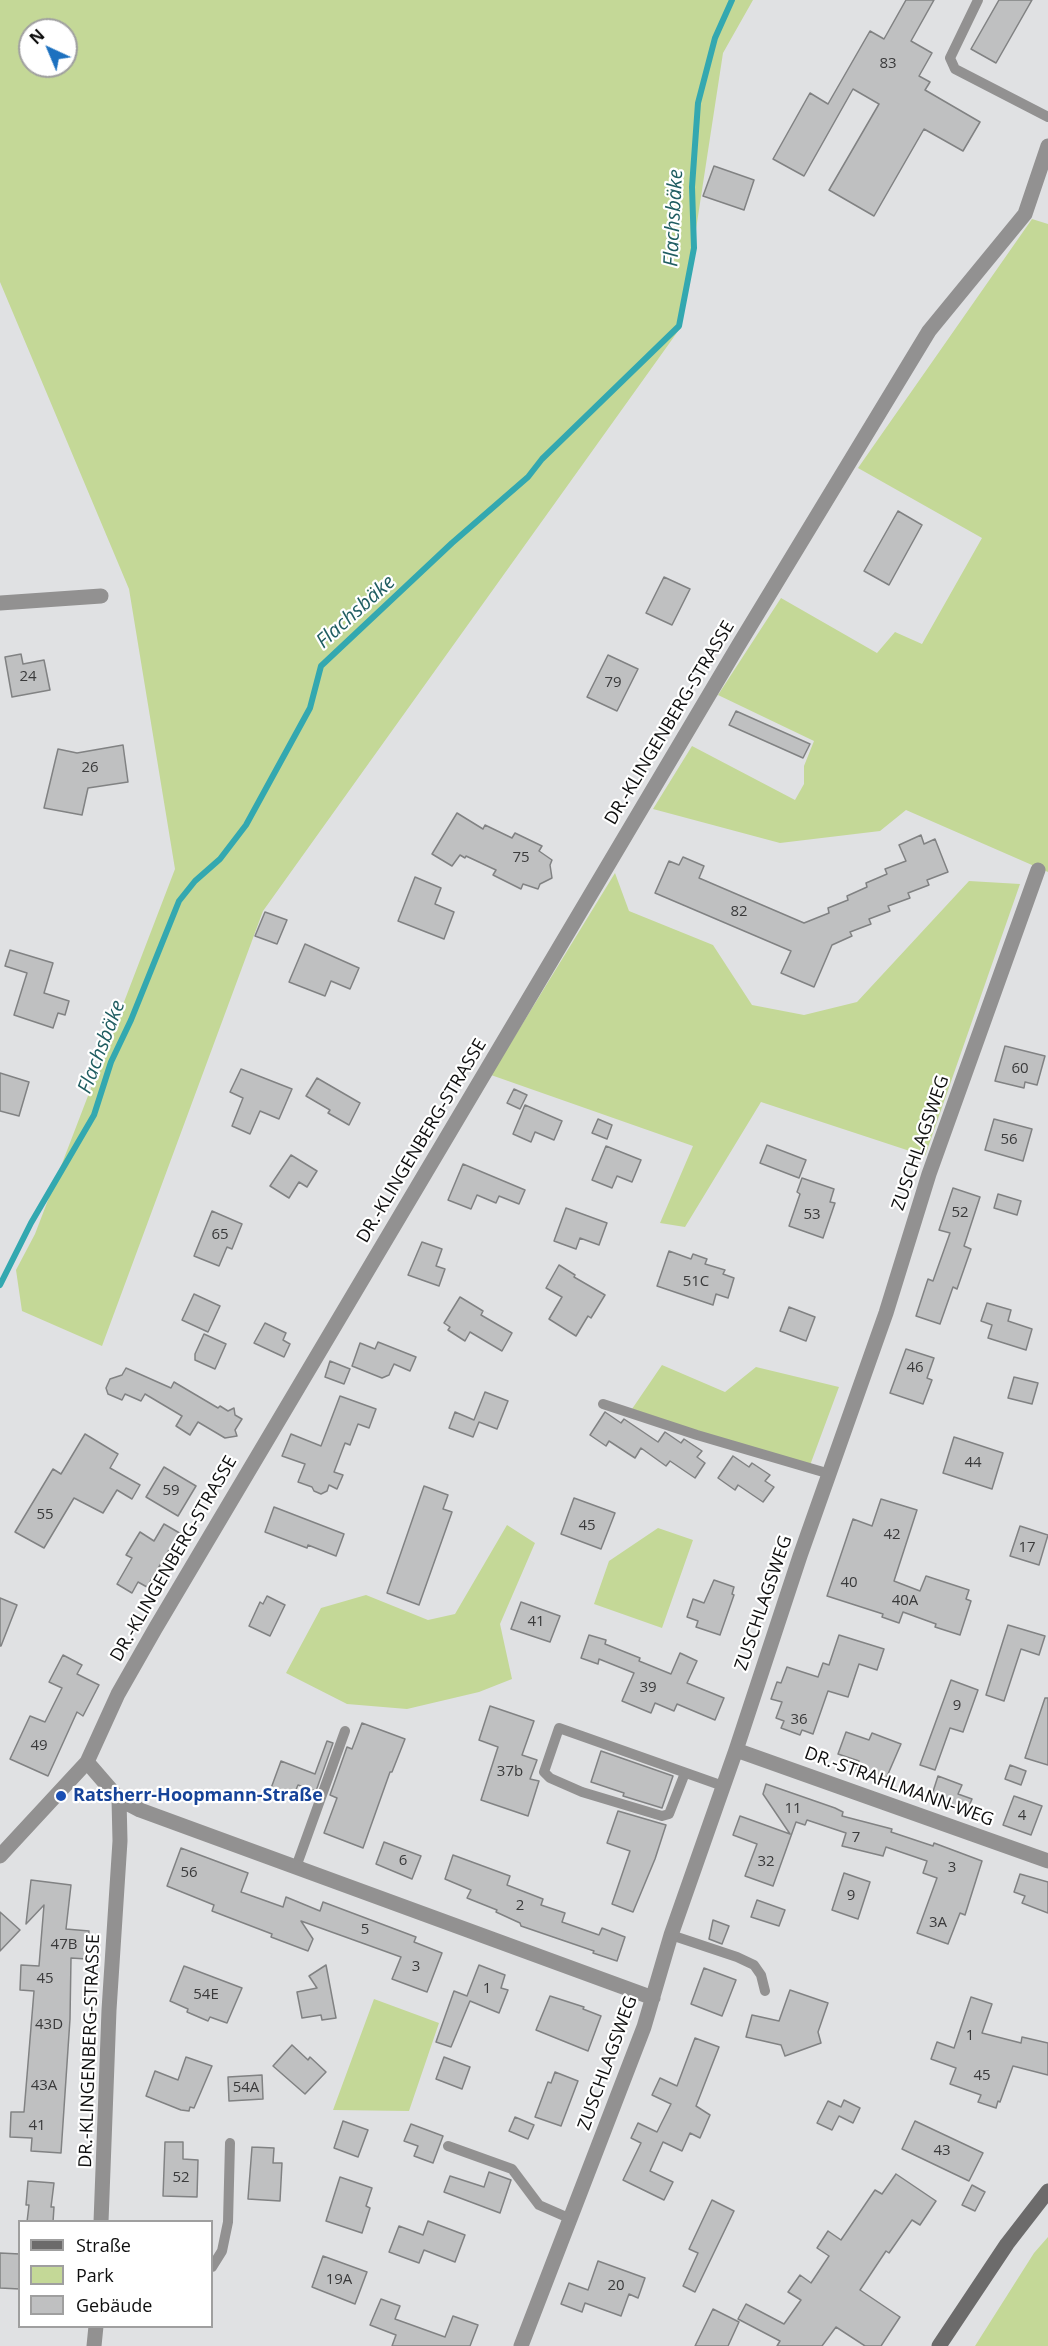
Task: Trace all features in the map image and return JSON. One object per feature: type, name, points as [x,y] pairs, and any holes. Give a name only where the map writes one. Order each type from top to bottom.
[{"type":"main road","points":[[939,2346],[1007,2244],[1048,2191]]},
{"type":"street","name":"DR.-KLINGENBERG-STRASSE","points":[[0,1856],[87,1762],[118,1694],[154,1629],[744,635],[929,331],[1025,214],[1048,146]]},
{"type":"street","points":[[0,603],[101,596]]},
{"type":"street","name":"ZUSCHLAGSWEG","points":[[521,2346],[644,2027],[671,1935],[736,1750],[800,1556],[886,1313],[929,1174],[1038,870]]},
{"type":"street","name":"DR.-STRAHLMANN-WEG","points":[[736,1750],[1048,1861]]},
{"type":"street","points":[[87,1762],[119,1798],[140,1810],[653,1998]]},
{"type":"street","name":"DR.-KLINGENBERG-STRASSE","points":[[101,2220],[109,2010],[120,1841],[119,1798]]},
{"type":"street","points":[[94,2346],[96,2328]]},
{"type":"lane","points":[[978,0],[950,58],[955,69],[1048,117]]},
{"type":"lane","points":[[603,1404],[697,1435],[830,1474]]},
{"type":"lane","points":[[685,1773],[669,1814],[662,1816],[582,1792],[550,1778],[544,1772],[559,1728],[723,1786]]},
{"type":"lane","points":[[296,1867],[345,1731]]},
{"type":"lane","points":[[671,1935],[754,1965],[761,1975],[765,1991]]},
{"type":"lane","points":[[213,2265],[222,2251],[228,2222],[230,2143]]},
{"type":"lane","points":[[448,2146],[512,2169],[539,2205],[572,2218]]},
{"type":"green space","points":[[0,0],[753,0],[723,53],[681,327],[263,911],[102,1346],[22,1311],[16,1270],[35,1234],[175,869],[129,589],[0,282]]},
{"type":"green space","points":[[1032,219],[1048,224],[1048,872],[906,810],[880,831],[780,843],[653,809],[692,746],[795,800],[804,784],[804,766],[814,741],[718,695],[781,598],[877,653],[895,632],[922,644],[982,538],[858,468]]},
{"type":"green space","points":[[615,873],[629,911],[713,945],[752,1005],[804,1015],[857,1002],[969,881],[1020,884],[925,1156],[761,1102],[685,1227],[660,1223],[693,1146],[491,1075]]},
{"type":"green space","points":[[662,1365],[725,1392],[756,1367],[839,1387],[809,1468],[632,1409]]},
{"type":"green space","points":[[507,1525],[535,1543],[500,1624],[512,1679],[479,1692],[407,1709],[347,1704],[286,1673],[321,1608],[366,1595],[428,1620],[455,1614]]},
{"type":"green space","points":[[658,1528],[693,1540],[662,1628],[594,1604],[609,1561]]},
{"type":"green space","points":[[374,1999],[439,2023],[409,2111],[333,2110]]},
{"type":"green space","points":[[1048,2237],[1048,2346],[975,2346],[1034,2253]]},
{"type":"building","points":[[906,0],[934,0],[911,41],[932,53],[919,76],[930,82],[925,90],[980,122],[963,151],[924,129],[874,216],[829,190],[879,104],[853,89],[804,176],[773,159],[810,93],[828,104],[870,31],[884,39]]},
{"type":"building","points":[[999,0],[1032,0],[996,63],[971,49]]},
{"type":"building","points":[[714,166],[754,180],[744,210],[703,196]]},
{"type":"building","points":[[898,511],[922,525],[889,585],[864,571]]},
{"type":"building","points":[[664,577],[690,589],[672,625],[646,613]]},
{"type":"building","points":[[21,654],[23,664],[44,660],[50,690],[12,697],[5,657]]},
{"type":"building","points":[[608,655],[638,669],[617,711],[587,697]]},
{"type":"building","points":[[736,711],[810,744],[803,758],[729,725]]},
{"type":"building","points":[[123,745],[128,782],[88,788],[82,815],[44,808],[58,749],[77,753]]},
{"type":"building","points":[[457,813],[483,829],[485,825],[512,838],[515,833],[542,846],[539,851],[552,860],[550,865],[552,878],[540,884],[538,889],[523,884],[521,889],[493,875],[496,870],[466,856],[465,858],[460,855],[452,866],[432,854]]},
{"type":"building","points":[[921,835],[924,844],[935,839],[948,872],[927,880],[929,885],[908,893],[910,898],[888,906],[890,911],[869,919],[871,924],[850,932],[852,936],[832,945],[814,987],[781,973],[791,951],[655,893],[669,861],[679,865],[683,857],[704,866],[699,878],[804,923],[829,913],[828,908],[848,900],[847,896],[867,887],[866,883],[887,874],[885,869],[906,861],[899,845]]},
{"type":"building","points":[[415,877],[441,888],[435,904],[454,912],[444,939],[398,921]]},
{"type":"building","points":[[265,912],[287,920],[277,944],[255,936]]},
{"type":"building","points":[[305,944],[359,968],[350,989],[331,981],[325,996],[289,982]]},
{"type":"building","points":[[10,950],[53,963],[44,993],[69,1001],[65,1015],[58,1013],[53,1028],[14,1015],[27,973],[5,966]]},
{"type":"building","points":[[1005,1046],[1045,1056],[1037,1085],[1025,1082],[1024,1088],[995,1081]]},
{"type":"building","points":[[241,1069],[292,1089],[279,1119],[260,1111],[250,1134],[232,1126],[243,1098],[230,1092]]},
{"type":"building","points":[[0,1073],[29,1082],[19,1116],[0,1111]]},
{"type":"building","points":[[317,1078],[360,1103],[349,1125],[328,1113],[330,1110],[306,1096]]},
{"type":"building","points":[[514,1089],[527,1095],[520,1109],[507,1103]]},
{"type":"building","points":[[525,1105],[562,1121],[554,1140],[535,1132],[531,1142],[513,1134]]},
{"type":"building","points":[[598,1119],[612,1125],[607,1139],[592,1133]]},
{"type":"building","points":[[994,1119],[1032,1129],[1023,1161],[985,1150]]},
{"type":"building","points":[[767,1145],[806,1160],[799,1178],[760,1163]]},
{"type":"building","points":[[606,1146],[641,1160],[632,1182],[617,1176],[612,1188],[592,1180]]},
{"type":"building","points":[[291,1155],[317,1171],[307,1187],[299,1182],[289,1198],[270,1186]]},
{"type":"building","points":[[463,1164],[525,1190],[519,1204],[499,1196],[496,1203],[477,1195],[471,1209],[448,1200]]},
{"type":"building","points":[[802,1178],[834,1189],[830,1202],[835,1203],[823,1238],[789,1226],[800,1194],[797,1192]]},
{"type":"building","points":[[953,1188],[980,1197],[964,1246],[971,1249],[957,1289],[953,1287],[940,1324],[916,1316],[928,1279],[933,1281],[950,1233],[939,1230]]},
{"type":"building","points":[[998,1194],[1021,1201],[1017,1215],[994,1208]]},
{"type":"building","points":[[566,1208],[607,1223],[599,1245],[580,1238],[576,1249],[554,1241]]},
{"type":"building","points":[[212,1211],[242,1224],[232,1249],[227,1247],[219,1266],[194,1256]]},
{"type":"building","points":[[422,1242],[442,1249],[436,1266],[445,1269],[439,1286],[408,1275]]},
{"type":"building","points":[[669,1251],[691,1259],[693,1254],[707,1259],[705,1264],[725,1270],[723,1274],[734,1278],[728,1298],[716,1294],[713,1305],[657,1286]]},
{"type":"building","points":[[559,1265],[575,1275],[574,1277],[605,1295],[591,1318],[588,1316],[576,1336],[549,1319],[562,1297],[546,1288]]},
{"type":"building","points":[[194,1294],[220,1306],[208,1332],[182,1320]]},
{"type":"building","points":[[460,1297],[483,1311],[481,1315],[512,1333],[502,1351],[470,1332],[465,1341],[448,1330],[450,1327],[444,1323]]},
{"type":"building","points":[[987,1303],[1011,1310],[1008,1321],[1032,1329],[1026,1350],[988,1338],[992,1325],[981,1321]]},
{"type":"building","points":[[789,1307],[815,1317],[806,1341],[780,1331]]},
{"type":"building","points":[[265,1323],[286,1333],[283,1340],[290,1344],[284,1357],[254,1343]]},
{"type":"building","points":[[204,1334],[226,1344],[215,1369],[195,1360],[195,1354]]},
{"type":"building","points":[[378,1342],[416,1357],[410,1371],[394,1364],[389,1375],[382,1378],[352,1366],[360,1343],[375,1349]]},
{"type":"building","points":[[906,1349],[934,1358],[927,1378],[932,1380],[923,1404],[890,1393]]},
{"type":"building","points":[[330,1361],[350,1369],[344,1384],[325,1377]]},
{"type":"building","points":[[126,1368],[171,1388],[174,1382],[218,1408],[220,1406],[228,1411],[234,1408],[235,1415],[242,1419],[235,1430],[237,1436],[225,1438],[198,1422],[190,1435],[176,1426],[182,1416],[145,1394],[141,1401],[125,1394],[122,1400],[108,1394],[106,1388],[110,1379],[122,1375]]},
{"type":"building","points":[[1014,1377],[1038,1383],[1032,1404],[1008,1398]]},
{"type":"building","points":[[485,1392],[508,1401],[497,1429],[479,1422],[473,1437],[449,1428],[455,1412],[474,1420]]},
{"type":"building","points":[[340,1396],[376,1409],[369,1428],[358,1424],[350,1445],[345,1443],[334,1472],[343,1475],[337,1489],[329,1485],[327,1491],[321,1494],[314,1491],[312,1487],[298,1482],[305,1464],[282,1456],[291,1434],[321,1446]]},
{"type":"building","points":[[605,1412],[621,1423],[624,1419],[658,1442],[665,1432],[681,1443],[684,1439],[702,1451],[697,1457],[705,1463],[695,1478],[670,1461],[666,1466],[641,1448],[635,1458],[609,1441],[606,1446],[590,1435]]},
{"type":"building","points":[[85,1434],[118,1454],[110,1468],[140,1485],[132,1499],[117,1490],[103,1513],[74,1498],[44,1548],[15,1532],[53,1469],[61,1474]]},
{"type":"building","points":[[954,1437],[1003,1453],[992,1489],[943,1473]]},
{"type":"building","points":[[733,1456],[749,1467],[752,1463],[770,1475],[765,1481],[774,1487],[763,1502],[738,1485],[735,1490],[718,1478]]},
{"type":"building","points":[[164,1467],[196,1486],[178,1516],[146,1497]]},
{"type":"building","points":[[424,1486],[448,1495],[443,1509],[452,1512],[419,1605],[387,1593]]},
{"type":"building","points":[[574,1498],[615,1513],[601,1549],[561,1534]]},
{"type":"building","points":[[881,1499],[917,1510],[894,1581],[920,1591],[926,1576],[969,1590],[966,1599],[971,1601],[960,1635],[935,1627],[936,1624],[903,1612],[899,1623],[882,1617],[883,1614],[827,1596],[853,1519],[872,1526]]},
{"type":"building","points":[[274,1507],[344,1534],[336,1556],[265,1532]]},
{"type":"building","points":[[164,1524],[183,1535],[173,1552],[169,1550],[147,1587],[138,1582],[132,1593],[117,1584],[132,1558],[126,1555],[140,1532],[154,1541]]},
{"type":"building","points":[[1020,1526],[1048,1535],[1039,1565],[1010,1556]]},
{"type":"building","points":[[714,1580],[734,1587],[732,1594],[734,1595],[720,1635],[696,1627],[698,1621],[687,1617],[693,1599],[704,1603]]},
{"type":"building","points":[[267,1596],[285,1605],[270,1636],[249,1626],[260,1602],[263,1604]]},
{"type":"building","points":[[0,1598],[17,1605],[1,1646],[0,1646]]},
{"type":"building","points":[[521,1602],[560,1616],[550,1642],[511,1629]]},
{"type":"building","points":[[1008,1625],[1045,1636],[1039,1655],[1021,1649],[1004,1701],[986,1695]]},
{"type":"building","points":[[589,1635],[606,1640],[605,1644],[671,1674],[680,1653],[697,1661],[687,1683],[724,1698],[715,1720],[677,1704],[674,1711],[655,1703],[651,1713],[622,1701],[634,1673],[599,1659],[598,1664],[581,1658]]},
{"type":"building","points":[[839,1635],[884,1649],[877,1670],[859,1664],[848,1697],[828,1691],[813,1734],[802,1730],[800,1735],[781,1728],[784,1721],[776,1718],[782,1702],[771,1699],[777,1682],[781,1683],[787,1667],[818,1677],[823,1663],[829,1665]]},
{"type":"building","points":[[63,1655],[82,1665],[77,1674],[99,1685],[83,1716],[77,1712],[48,1776],[10,1759],[30,1716],[45,1722],[62,1688],[49,1682]]},
{"type":"building","points":[[951,1680],[978,1690],[963,1732],[950,1728],[935,1770],[920,1765]]},
{"type":"building","points":[[1045,1698],[1048,1698],[1048,1765],[1025,1758]]},
{"type":"building","points":[[490,1706],[534,1721],[522,1755],[537,1760],[530,1779],[539,1781],[528,1816],[481,1800],[498,1747],[479,1740]]},
{"type":"building","points":[[362,1723],[405,1739],[392,1772],[390,1772],[363,1848],[324,1833],[337,1798],[330,1795],[347,1747],[352,1749]]},
{"type":"building","points":[[846,1732],[869,1740],[872,1733],[901,1744],[885,1781],[856,1770],[859,1761],[838,1754]]},
{"type":"building","points":[[327,1741],[333,1743],[316,1791],[298,1785],[292,1799],[270,1791],[281,1761],[315,1774]]},
{"type":"building","points":[[601,1751],[673,1776],[662,1808],[623,1796],[624,1793],[591,1782]]},
{"type":"building","points":[[1010,1765],[1026,1771],[1021,1785],[1005,1779]]},
{"type":"building","points":[[938,1776],[962,1785],[958,1794],[972,1799],[966,1813],[930,1801]]},
{"type":"building","points":[[766,1784],[835,1808],[843,1812],[842,1816],[892,1829],[891,1832],[933,1846],[934,1843],[982,1861],[965,1915],[960,1913],[948,1944],[917,1933],[937,1878],[923,1873],[927,1861],[886,1847],[883,1856],[842,1846],[846,1833],[807,1820],[805,1825],[796,1822],[773,1886],[745,1876],[757,1844],[733,1835],[740,1816],[790,1834],[763,1794]]},
{"type":"building","points":[[1014,1796],[1042,1806],[1031,1835],[1003,1825]]},
{"type":"building","points":[[618,1811],[666,1825],[633,1912],[612,1904],[630,1851],[607,1843]]},
{"type":"building","points":[[384,1842],[421,1856],[412,1879],[376,1864]]},
{"type":"building","points":[[181,1848],[248,1873],[241,1892],[283,1907],[286,1897],[320,1911],[323,1902],[416,1937],[414,1942],[442,1953],[427,1992],[392,1979],[401,1957],[301,1921],[313,1939],[308,1951],[271,1937],[272,1934],[212,1911],[214,1905],[167,1886]]},
{"type":"building","points":[[453,1855],[510,1876],[507,1885],[543,1899],[541,1905],[565,1913],[562,1922],[599,1935],[602,1928],[625,1937],[617,1961],[521,1926],[520,1923],[496,1912],[497,1910],[467,1898],[471,1890],[445,1879]]},
{"type":"building","points":[[844,1873],[870,1882],[858,1919],[832,1910]]},
{"type":"building","points":[[1020,1874],[1048,1882],[1048,1913],[1022,1903],[1025,1896],[1014,1892]]},
{"type":"building","points":[[31,1880],[71,1885],[66,1929],[89,1931],[87,1959],[71,1958],[70,2019],[61,2153],[31,2151],[32,2138],[10,2137],[11,2112],[24,2112],[34,1991],[20,1990],[21,1965],[39,1966],[44,1905],[26,1924]]},
{"type":"building","points":[[757,1900],[785,1910],[779,1926],[751,1917]]},
{"type":"building","points":[[0,1912],[20,1930],[0,1951]]},
{"type":"building","points":[[713,1920],[729,1926],[722,1944],[709,1939]]},
{"type":"building","points":[[326,1965],[336,2018],[322,2020],[321,2015],[302,2018],[297,1992],[317,1988],[309,1976]]},
{"type":"building","points":[[479,1965],[505,1975],[501,1988],[508,1990],[499,2013],[470,2001],[451,2047],[436,2042],[454,1991],[467,1996]]},
{"type":"building","points":[[184,1966],[242,1988],[227,2023],[210,2017],[208,2021],[187,2012],[188,2009],[170,2001]]},
{"type":"building","points":[[704,1968],[736,1980],[722,2016],[691,2004]]},
{"type":"building","points":[[790,1990],[828,2003],[818,2032],[821,2043],[785,2056],[781,2045],[746,2037],[752,2015],[779,2021]]},
{"type":"building","points":[[550,1996],[584,2007],[583,2009],[601,2016],[588,2051],[536,2030]]},
{"type":"building","points":[[971,1997],[992,2004],[982,2033],[1021,2043],[1022,2037],[1048,2043],[1048,2075],[1013,2066],[996,2108],[978,2102],[981,2095],[950,2084],[956,2068],[931,2059],[937,2042],[954,2048]]},
{"type":"building","points":[[695,2038],[719,2047],[696,2106],[710,2115],[700,2138],[690,2133],[682,2151],[663,2142],[650,2171],[673,2182],[664,2200],[623,2180],[641,2143],[631,2138],[638,2123],[657,2132],[671,2104],[652,2095],[660,2078],[677,2086]]},
{"type":"building","points":[[292,2045],[326,2072],[305,2094],[273,2066]]},
{"type":"building","points":[[186,2057],[212,2066],[194,2108],[190,2107],[189,2111],[181,2110],[146,2096],[155,2071],[178,2080]]},
{"type":"building","points":[[444,2057],[470,2067],[462,2089],[436,2079]]},
{"type":"building","points":[[555,2072],[578,2081],[561,2126],[535,2117],[548,2082],[551,2083]]},
{"type":"building","points":[[262,2075],[263,2099],[229,2101],[228,2077]]},
{"type":"building","points":[[844,2100],[860,2108],[853,2123],[839,2116],[832,2130],[817,2123],[828,2101],[841,2107]]},
{"type":"building","points":[[515,2117],[534,2125],[528,2139],[509,2131]]},
{"type":"building","points":[[343,2121],[368,2130],[358,2157],[334,2148]]},
{"type":"building","points":[[915,2121],[983,2153],[969,2181],[902,2149]]},
{"type":"building","points":[[411,2124],[443,2136],[433,2163],[414,2156],[418,2146],[404,2141]]},
{"type":"building","points":[[165,2142],[183,2142],[183,2159],[198,2160],[197,2197],[163,2196]]},
{"type":"building","points":[[252,2147],[274,2148],[273,2163],[282,2163],[280,2201],[248,2199]]},
{"type":"building","points":[[489,2172],[511,2180],[500,2213],[444,2192],[450,2176],[484,2187]]},
{"type":"building","points":[[896,2174],[936,2201],[920,2225],[912,2220],[889,2253],[886,2251],[860,2290],[900,2317],[881,2346],[865,2346],[836,2327],[822,2346],[777,2346],[780,2341],[738,2319],[746,2304],[784,2324],[801,2300],[788,2292],[800,2275],[811,2283],[829,2256],[817,2248],[828,2231],[841,2240],[875,2190],[882,2194]]},
{"type":"building","points":[[340,2177],[372,2188],[366,2206],[370,2208],[362,2233],[326,2221]]},
{"type":"building","points":[[28,2181],[54,2183],[51,2207],[54,2207],[53,2220],[27,2220],[29,2205],[26,2205]]},
{"type":"building","points":[[972,2185],[985,2192],[975,2211],[962,2205]]},
{"type":"building","points":[[712,2200],[734,2211],[695,2292],[683,2286],[698,2253],[689,2249]]},
{"type":"building","points":[[428,2221],[465,2235],[455,2262],[424,2250],[419,2263],[389,2252],[399,2226],[423,2235]]},
{"type":"building","points":[[0,2253],[18,2254],[18,2289],[0,2288]]},
{"type":"building","points":[[323,2256],[367,2272],[355,2304],[312,2287]]},
{"type":"building","points":[[598,2261],[645,2278],[638,2298],[629,2294],[621,2316],[585,2303],[582,2312],[561,2304],[569,2283],[588,2290]]},
{"type":"building","points":[[381,2299],[400,2306],[395,2319],[445,2337],[453,2316],[478,2325],[470,2346],[392,2346],[396,2335],[370,2325]]},
{"type":"building","points":[[713,2309],[739,2322],[728,2346],[695,2346]]},
{"type":"waterway","name":"Flachsbäke","points":[[0,1285],[31,1223],[94,1115],[111,1062],[131,1020],[179,901],[195,881],[220,859],[246,825],[310,708],[321,666],[452,543],[528,477],[542,459],[679,326],[694,248],[692,187],[698,103],[715,38],[732,0]]},
{"type":"place","name":"Ratsherr-Hoopmann-Straße","points":[[61,1796]]}]
